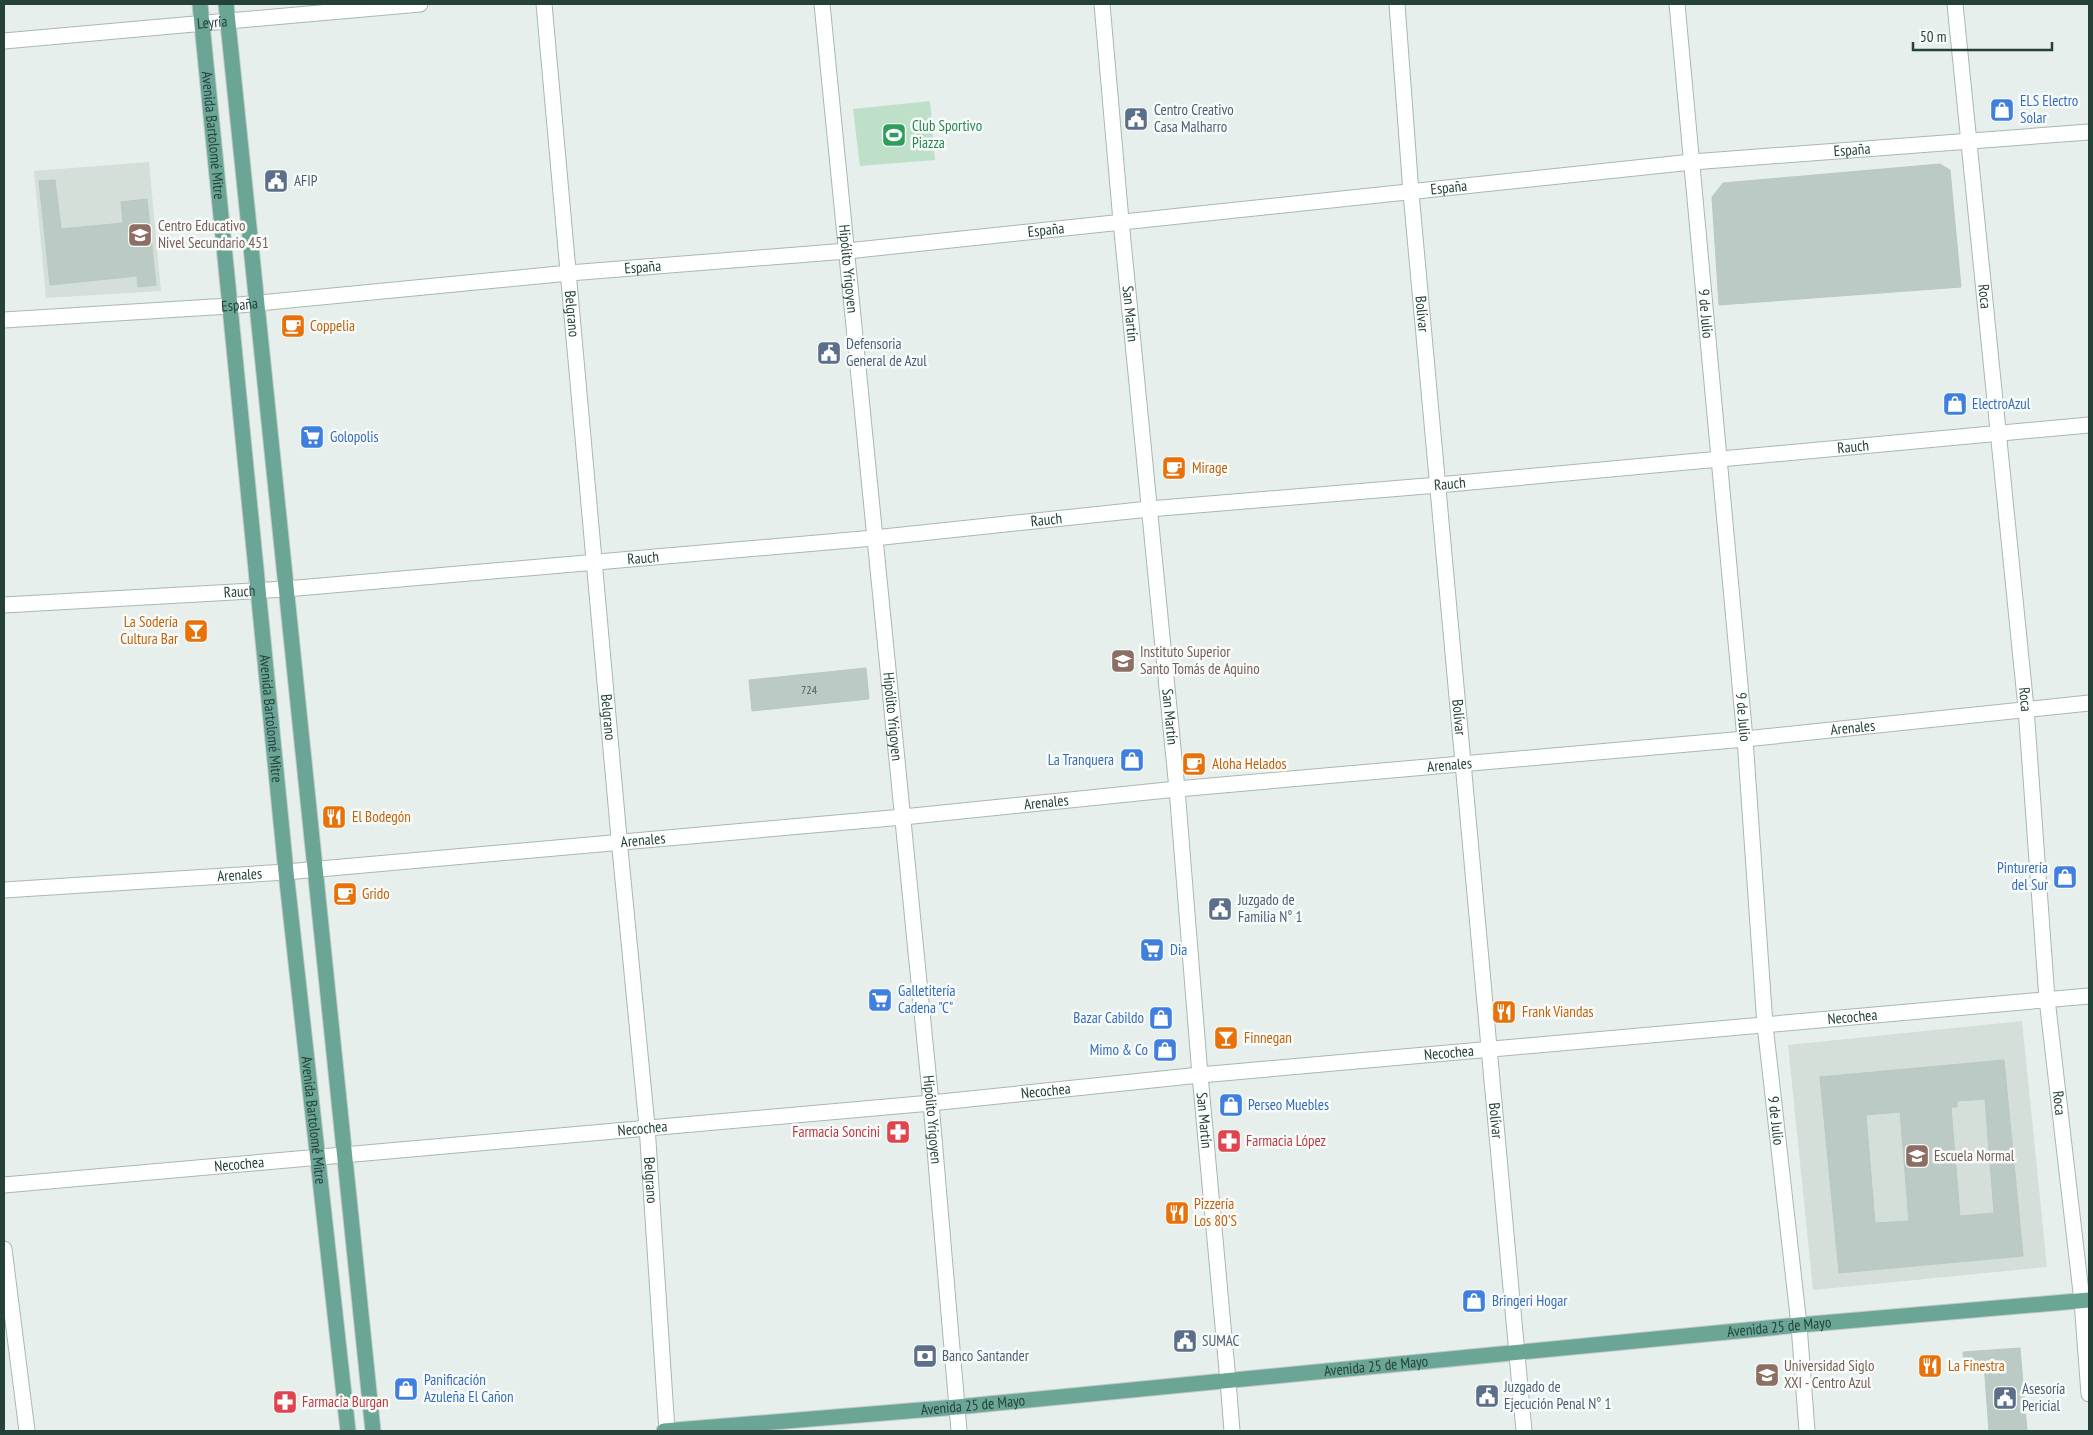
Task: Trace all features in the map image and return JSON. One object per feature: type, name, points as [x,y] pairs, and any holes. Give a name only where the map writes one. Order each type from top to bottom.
[{"type":"main road","name":"Avenida Bartolomé Mitre","points":[[200,4],[286,872],[348,1431]]},
{"type":"main road","name":"Avenida Bartolomé Mitre","points":[[226,4],[373,1431]]},
{"type":"main road","name":"Avenida 25 de Mayo","points":[[666,1431],[957,1407],[1799,1326],[2086,1301]]},
{"type":"street","name":"Leyría","points":[[4,41],[420,4]]},
{"type":"street","name":"Belgrano","points":[[544,4],[619,842],[647,1126],[666,1431]]},
{"type":"street","name":"Hipólito Yrigoyen","points":[[822,4],[931,1103],[958,1431]]},
{"type":"street","name":"San Martín","points":[[1102,4],[1121,221],[1177,789],[1232,1431]]},
{"type":"street","name":"Bolívar","points":[[1396,4],[1524,1431]]},
{"type":"street","name":"9 de Julio","points":[[1677,4],[1745,739],[1765,1025],[1799,1326],[1807,1431]]},
{"type":"street","name":"Roca","points":[[1955,4],[2026,708],[2047,999],[2086,1301],[2089,1394]]},
{"type":"street","name":"España","points":[[4,320],[256,304],[569,273],[847,251],[1121,221],[1412,193],[1692,162],[2089,132]]},
{"type":"street","name":"Rauch","points":[[4,605],[257,592],[595,563],[874,538],[1149,509],[1719,460],[2089,424]]},
{"type":"street","name":"Arenales","points":[[4,890],[314,870],[903,817],[1177,789],[1745,739],[2026,708],[2089,703]]},
{"type":"street","name":"Necochea","points":[[4,1185],[647,1126],[931,1103],[1200,1075],[2089,996]]},
{"type":"street","points":[[4,1249],[27,1431]]},
{"type":"shaded area","points":[[149,162],[161,291],[46,298],[34,171]]},
{"type":"shaded area","name":"Escuela Normal","points":[[2022,1021],[2047,1267],[1813,1290],[1788,1045]]},
{"type":"green space","name":"Club Sportivo Piazza","points":[[930,101],[935,160],[860,166],[853,109]]},
{"type":"building","points":[[1940,164],[1950,170],[1961,287],[1719,305],[1712,197],[1723,183]]},
{"type":"building","points":[[55,180],[61,229],[123,223],[121,202],[147,199],[156,285],[138,287],[137,276],[50,285],[39,181]]},
{"type":"building","points":[[866,668],[869,699],[752,711],[749,680]]},
{"type":"building","points":[[2004,1060],[2023,1256],[1839,1273],[1820,1077]],"holes":[[[1985,1099],[1994,1213],[1960,1216],[1951,1107],[1957,1107],[1957,1101]],[[1900,1112],[1909,1221],[1875,1223],[1866,1115]]]},
{"type":"building","name":"Asesoría Pericial","points":[[2020,1348],[2027,1431],[1989,1431],[1984,1363],[1964,1364],[1963,1352]]},
{"type":"place","name":"ELS Electro Solar","points":[[2002,110]]},
{"type":"place","name":"Centro Creativo Casa Malharro","points":[[1136,119]]},
{"type":"place","name":"Club Sportivo Piazza","points":[[894,135]]},
{"type":"place","name":"AFIP","points":[[276,181]]},
{"type":"place","name":"Centro Educativo Nivel Secundario 451","points":[[140,235]]},
{"type":"place","name":"Coppelia","points":[[293,326]]},
{"type":"place","name":"Defensoria General de Azul","points":[[829,353]]},
{"type":"place","name":"ElectroAzul","points":[[1955,404]]},
{"type":"place","name":"Golopolis","points":[[312,437]]},
{"type":"place","name":"Mirage","points":[[1174,468]]},
{"type":"place","name":"La Sodería Cultura Bar","points":[[196,631]]},
{"type":"place","name":"Instituto Superior Santo Tomás de Aquino","points":[[1123,661]]},
{"type":"place","name":"La Tranquera","points":[[1132,760]]},
{"type":"place","name":"Aloha Helados","points":[[1194,764]]},
{"type":"place","name":"El Bodegón","points":[[334,817]]},
{"type":"place","name":"Pinturería del Sur","points":[[2065,877]]},
{"type":"place","name":"Grido","points":[[345,894]]},
{"type":"place","name":"Juzgado de Familia N° 1","points":[[1220,909]]},
{"type":"place","name":"Dia","points":[[1152,950]]},
{"type":"place","name":"Galletitería Cadena \"C\"","points":[[880,1000]]},
{"type":"place","name":"Frank Viandas","points":[[1504,1012]]},
{"type":"place","name":"Bazar Cabildo","points":[[1161,1018]]},
{"type":"place","name":"Finnegan","points":[[1226,1038]]},
{"type":"place","name":"Mimo & Co","points":[[1165,1050]]},
{"type":"place","name":"Perseo Muebles","points":[[1231,1105]]},
{"type":"place","name":"Farmacia Soncini","points":[[898,1132]]},
{"type":"place","name":"Farmacia López","points":[[1229,1141]]},
{"type":"place","name":"Escuela Normal","points":[[1917,1156]]},
{"type":"place","name":"Pizzería Los 80'S","points":[[1177,1213]]},
{"type":"place","name":"Bringeri Hogar","points":[[1474,1301]]},
{"type":"place","name":"SUMAC","points":[[1185,1341]]},
{"type":"place","name":"Banco Santander","points":[[925,1356]]},
{"type":"place","name":"La Finestra","points":[[1930,1366]]},
{"type":"place","name":"Universidad Siglo XXI - Centro Azul","points":[[1767,1375]]},
{"type":"place","name":"Panificación Azuleña El Cañon","points":[[406,1389]]},
{"type":"place","name":"Juzgado de Ejecución Penal N° 1","points":[[1487,1396]]},
{"type":"place","name":"Asesoría Pericial","points":[[2005,1398]]},
{"type":"place","name":"Farmacia Burgan","points":[[285,1402]]}]
